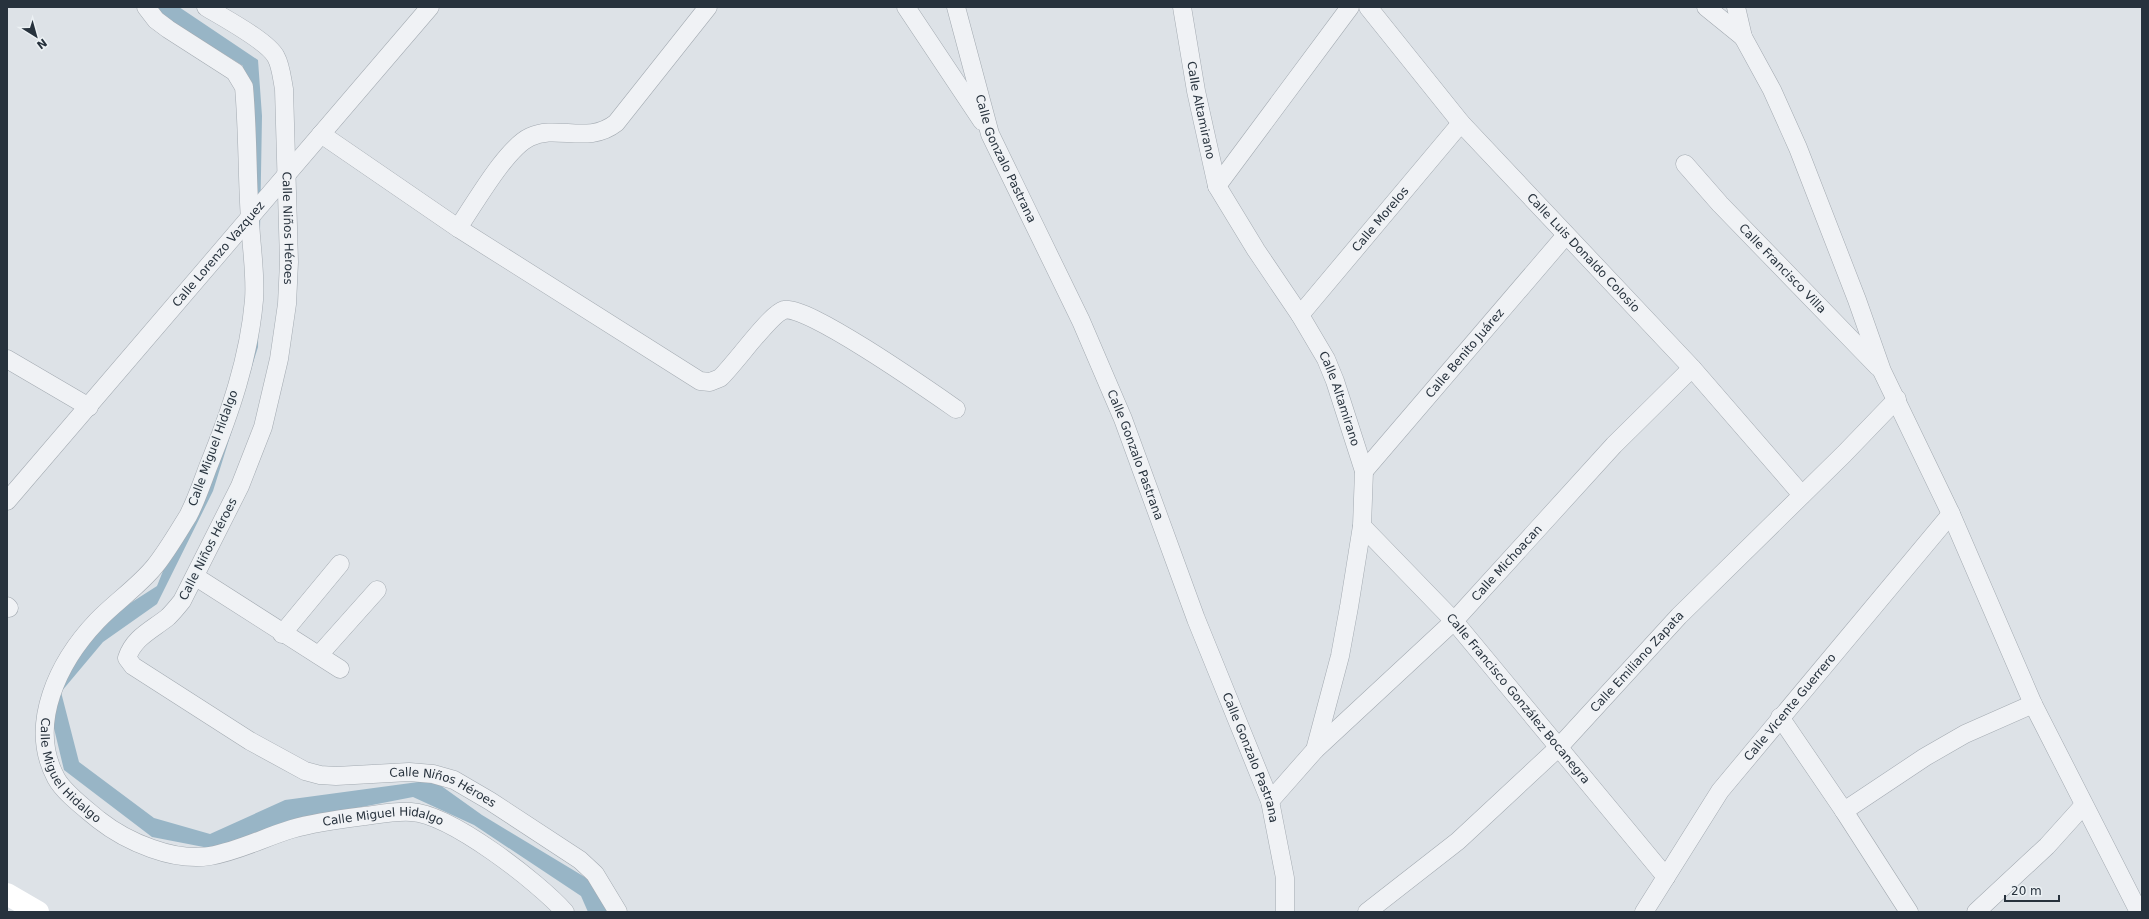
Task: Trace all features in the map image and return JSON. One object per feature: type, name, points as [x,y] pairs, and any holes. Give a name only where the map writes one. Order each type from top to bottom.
[{"type":"main road","points":[[7,894],[38,912]]},
{"type":"street","points":[[146,7],[156,20],[168,29],[235,72],[244,87],[252,213]]},
{"type":"street","name":"Calle Niños Héroes","points":[[206,7],[266,46],[276,56],[284,90],[281,181],[289,262],[287,304],[277,366],[263,427],[240,486],[196,577],[182,601],[169,616],[140,637],[131,648],[127,658],[132,666],[250,740],[305,771],[320,775],[336,776],[409,772],[433,774],[454,780],[490,801],[580,860],[595,874],[618,912]]},
{"type":"street","name":"Calle Lorenzo Vazquez","points":[[7,501],[252,213],[322,134],[430,7]]},
{"type":"street","points":[[458,228],[500,167],[522,142],[531,136],[542,133],[601,132],[616,123],[708,7]]},
{"type":"street","points":[[906,7],[990,134]]},
{"type":"street","name":"Calle Gonzalo Pastrana","points":[[956,7],[990,134],[1081,322],[1124,419],[1196,619],[1270,801],[1285,878],[1285,912]]},
{"type":"street","name":"Calle Altamirano","points":[[1182,7],[1196,91],[1216,186],[1256,250],[1300,315],[1326,358],[1335,380],[1364,471],[1362,526],[1340,656],[1315,750],[1270,801]]},
{"type":"street","points":[[1216,186],[1350,7]]},
{"type":"street","name":"Calle Luis Donaldo Colosio","points":[[1368,7],[1461,123],[1692,368],[1802,495]]},
{"type":"street","points":[[1706,7],[1743,37]]},
{"type":"street","points":[[1736,7],[1743,37],[1772,90],[1798,148],[1857,300],[1882,371],[1951,514],[2033,704],[2083,806],[2139,912]]},
{"type":"street","name":"Calle Morelos","points":[[1300,315],[1461,123]]},
{"type":"street","points":[[322,134],[458,228],[700,381],[710,382],[720,378],[773,317],[784,310],[795,309],[809,315],[868,350],[956,409]]},
{"type":"street","name":"Calle Francisco Villa","points":[[1685,164],[1725,210],[1882,371]]},
{"type":"street","name":"Calle Miguel Hidalgo","points":[[252,213],[254,303],[248,345],[220,436],[189,513],[157,564],[96,621],[77,648],[51,691],[45,731],[48,754],[57,780],[83,806],[114,831],[170,855],[208,857],[243,847],[293,829],[330,821],[409,812],[426,814],[444,821],[470,837],[551,896],[565,912]]},
{"type":"street","name":"Calle Benito Juárez","points":[[1364,471],[1566,235]]},
{"type":"street","points":[[7,359],[88,407]]},
{"type":"street","name":"Calle Michoacan","points":[[1315,750],[1454,621],[1614,444],[1692,368]]},
{"type":"street","name":"Calle Emiliano Zapata","points":[[1367,912],[1458,841],[1558,746],[1679,616],[1802,495],[1896,399]]},
{"type":"street","name":"Calle Vicente Guerrero","points":[[1644,912],[1720,791],[1780,717],[1951,514]]},
{"type":"street","name":"Calle Francisco González Bocanegra","points":[[1362,526],[1454,621],[1666,878]]},
{"type":"street","points":[[282,634],[340,564]]},
{"type":"street","points":[[196,577],[282,634],[340,669]]},
{"type":"street","points":[[319,655],[377,590]]},
{"type":"street","points":[[1844,811],[1925,757],[1965,734],[2033,704]]},
{"type":"street","points":[[1780,717],[1844,811],[1909,912]]},
{"type":"street","points":[[1976,912],[2047,846],[2083,806]]},
{"type":"water","points":[[155,7],[179,7],[258,60],[262,116],[258,347],[213,491],[157,604],[103,642],[61,692],[79,762],[154,818],[210,834],[285,800],[433,780],[482,815],[593,882],[608,912],[588,912],[581,896],[474,825],[413,797],[295,820],[214,849],[152,837],[64,770],[46,695],[93,627],[157,586],[203,471],[236,380],[255,277],[243,66],[160,14]]}]
